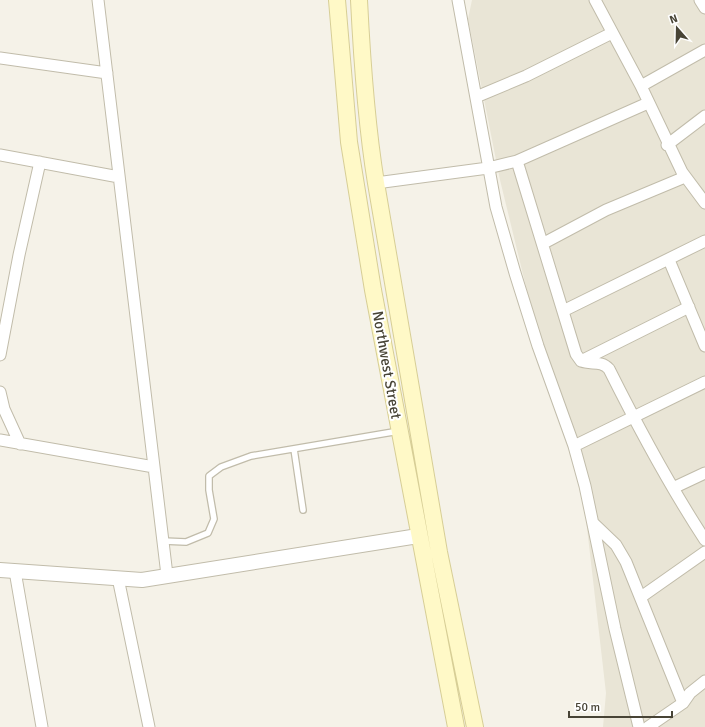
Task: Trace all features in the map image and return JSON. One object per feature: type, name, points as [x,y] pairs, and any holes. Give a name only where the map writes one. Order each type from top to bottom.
[{"type":"main road","name":"Northwest Street","points":[[337,0],[349,142],[373,290],[418,536],[456,727]]},
{"type":"main road","name":"Northwest Street","points":[[359,0],[364,87],[376,183],[424,472],[475,727]]},
{"type":"street","points":[[98,0],[167,576]]},
{"type":"street","points":[[458,0],[488,168],[515,273],[538,346],[574,446],[593,522],[615,630],[640,727]]},
{"type":"street","points":[[595,0],[641,86],[667,145],[685,177],[705,203]]},
{"type":"street","points":[[700,0],[705,8]]},
{"type":"street","points":[[476,97],[526,76],[612,33]]},
{"type":"street","points":[[641,86],[705,50]]},
{"type":"street","points":[[0,58],[106,73]]},
{"type":"street","points":[[376,183],[488,168],[518,161],[648,103]]},
{"type":"street","points":[[667,145],[705,116]]},
{"type":"street","points":[[0,155],[119,177]]},
{"type":"street","points":[[518,161],[544,243],[576,354],[581,361]]},
{"type":"street","points":[[1,349],[19,255],[40,162]]},
{"type":"street","points":[[544,243],[606,210],[685,177]]},
{"type":"street","points":[[563,311],[705,241]]},
{"type":"street","points":[[669,260],[705,346]]},
{"type":"street","points":[[581,361],[689,307]]},
{"type":"street","points":[[581,361],[599,362],[605,364],[609,369],[673,488],[705,540]]},
{"type":"street","points":[[574,446],[705,382]]},
{"type":"street","points":[[0,392],[4,409],[20,444]]},
{"type":"street","points":[[0,440],[154,467]]},
{"type":"street","points":[[673,488],[705,473]]},
{"type":"street","points":[[593,522],[616,545],[626,562],[683,703]]},
{"type":"street","points":[[0,570],[142,580],[418,536]]},
{"type":"street","points":[[641,597],[705,552]]},
{"type":"street","points":[[15,571],[42,727]]},
{"type":"street","points":[[118,578],[149,727]]},
{"type":"street","points":[[648,727],[683,703],[690,693],[705,681]]},
{"type":"lane","points":[[163,541],[186,542],[208,533],[214,519],[209,490],[209,476],[221,467],[251,456],[399,431]]},
{"type":"lane","points":[[294,449],[304,510]]},
{"type":"shaded area","points":[[472,0],[705,0],[705,727],[603,727],[606,693],[580,467],[549,381],[500,180],[468,19]]}]
